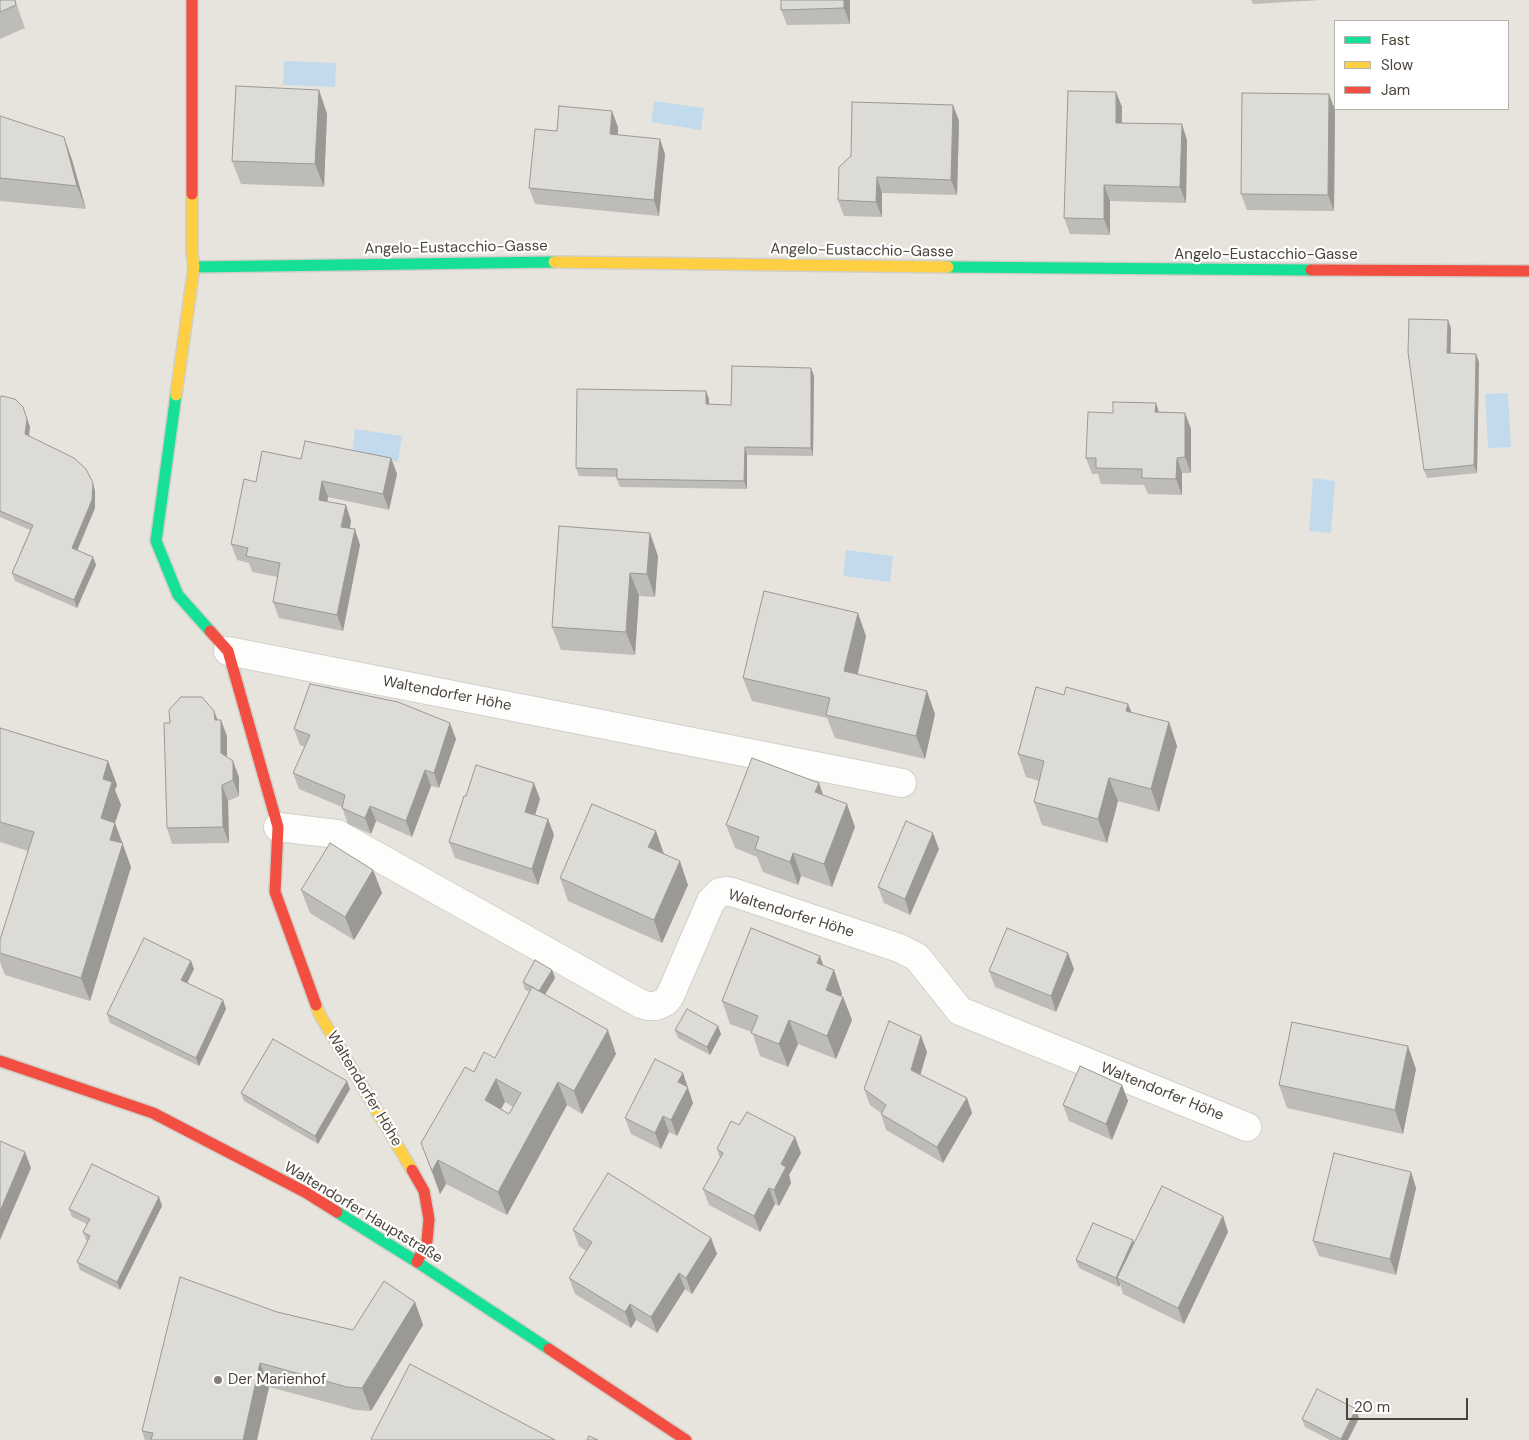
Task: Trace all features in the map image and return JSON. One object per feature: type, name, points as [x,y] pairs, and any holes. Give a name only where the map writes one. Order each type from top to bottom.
[{"type":"street","points":[[192,0],[192,252],[194,267]]},
{"type":"street","name":"Angelo-Eustacchio-Gasse","points":[[194,267],[550,262],[1148,270],[1529,271]]},
{"type":"street","name":"Waltendorfer Höhe","points":[[194,267],[156,541],[178,595],[228,651],[278,827],[275,892],[320,1015],[424,1191],[429,1220],[427,1241],[417,1262]]},
{"type":"street","name":"Waltendorfer Höhe","points":[[228,651],[902,783]]},
{"type":"street","name":"Waltendorfer Höhe","points":[[278,827],[336,834],[641,1004],[648,1006],[656,1006],[665,1002],[670,996],[711,901],[720,892],[736,893],[899,948],[917,957],[960,1011],[1247,1127]]},
{"type":"street","name":"Waltendorfer Hauptstraße","points":[[0,1061],[153,1113],[305,1192],[417,1262],[686,1440]]},
{"type":"shaded area","points":[[0,0],[1529,0],[1529,1440],[0,1440]]},
{"type":"water","points":[[284,61],[336,63],[335,87],[283,85]]},
{"type":"water","points":[[654,101],[704,108],[701,130],[651,122]]},
{"type":"water","points":[[1508,393],[1511,447],[1488,448],[1485,394]]},
{"type":"water","points":[[355,429],[402,436],[398,462],[352,455]]},
{"type":"water","points":[[1313,478],[1335,481],[1331,533],[1309,531]]},
{"type":"water","points":[[846,550],[893,556],[890,582],[843,576]]},
{"type":"building","points":[[0,0],[15,0],[16,5],[0,12]]},
{"type":"building","points":[[781,0],[844,0],[844,8],[781,10]]},
{"type":"building","points":[[236,86],[319,90],[315,164],[232,161]]},
{"type":"building","points":[[1068,91],[1116,92],[1116,123],[1182,124],[1180,187],[1104,185],[1104,219],[1064,218]]},
{"type":"building","points":[[1242,93],[1329,94],[1328,195],[1241,194]]},
{"type":"building","points":[[852,102],[953,105],[951,180],[877,177],[876,202],[838,200],[839,167],[851,156]]},
{"type":"building","points":[[559,106],[612,111],[610,134],[660,139],[654,200],[529,188],[535,129],[557,131]]},
{"type":"building","points":[[0,116],[64,137],[77,186],[0,178]]},
{"type":"building","points":[[1409,319],[1448,320],[1447,353],[1476,354],[1474,465],[1424,470],[1408,352]]},
{"type":"building","points":[[732,366],[811,368],[811,448],[745,447],[744,481],[617,479],[617,469],[576,468],[577,389],[706,391],[706,404],[731,405]]},
{"type":"building","points":[[0,397],[15,399],[23,407],[27,419],[25,434],[74,458],[86,469],[93,483],[92,500],[72,548],[93,557],[74,600],[12,573],[33,525],[0,511]]},
{"type":"building","points":[[1113,402],[1156,403],[1155,412],[1185,413],[1185,457],[1177,458],[1176,479],[1142,478],[1142,469],[1096,468],[1096,458],[1086,458],[1088,412],[1113,413]]},
{"type":"building","points":[[305,441],[391,458],[383,494],[322,481],[319,500],[346,505],[341,527],[355,529],[337,615],[273,602],[280,563],[246,556],[248,548],[231,544],[244,479],[256,482],[262,451],[301,459]]},
{"type":"building","points":[[559,526],[650,533],[647,574],[630,573],[626,632],[552,627]]},
{"type":"building","points":[[764,591],[858,613],[844,671],[927,691],[916,736],[826,715],[830,698],[743,678]]},
{"type":"building","points":[[310,684],[398,702],[450,723],[434,773],[425,770],[406,821],[370,806],[365,818],[342,808],[345,795],[293,773],[310,735],[294,729]]},
{"type":"building","points":[[1036,687],[1064,695],[1066,687],[1128,704],[1126,711],[1169,722],[1151,789],[1109,778],[1098,819],[1034,802],[1044,761],[1018,754]]},
{"type":"building","points":[[181,697],[202,697],[214,711],[215,720],[221,720],[221,753],[233,761],[233,780],[222,785],[223,827],[167,828],[164,723],[170,723],[169,710]]},
{"type":"building","points":[[0,728],[108,761],[103,779],[112,782],[101,818],[115,823],[110,840],[123,843],[81,978],[0,953],[0,940],[34,832],[0,822]]},
{"type":"building","points":[[752,758],[819,783],[815,792],[847,804],[824,864],[793,853],[790,862],[755,849],[759,837],[726,825]]},
{"type":"building","points":[[476,765],[534,783],[525,812],[548,819],[532,869],[449,842]]},
{"type":"building","points":[[592,804],[656,831],[648,847],[680,861],[654,920],[560,878]]},
{"type":"building","points":[[906,821],[933,833],[905,899],[878,887]]},
{"type":"building","points":[[330,843],[373,870],[345,917],[301,890]]},
{"type":"building","points":[[751,928],[820,956],[817,963],[834,970],[826,990],[843,997],[827,1036],[789,1020],[779,1044],[751,1033],[758,1016],[722,1001]]},
{"type":"building","points":[[1007,928],[1068,953],[1051,996],[989,971]]},
{"type":"building","points":[[144,938],[191,961],[181,980],[223,1000],[196,1058],[107,1014]]},
{"type":"building","points":[[535,960],[552,970],[539,991],[523,982]]},
{"type":"building","points":[[532,987],[608,1030],[574,1091],[558,1082],[498,1192],[438,1160],[432,1171],[421,1143],[465,1067],[474,1072],[484,1052],[495,1058]],"holes":[[[496,1079],[521,1093],[509,1114],[485,1100]]]},
{"type":"building","points":[[687,1009],[718,1026],[707,1047],[675,1030]]},
{"type":"building","points":[[889,1021],[921,1036],[911,1070],[967,1098],[937,1147],[881,1114],[886,1105],[864,1089]]},
{"type":"building","points":[[1292,1022],[1408,1046],[1395,1110],[1279,1085]]},
{"type":"building","points":[[273,1039],[347,1081],[315,1136],[241,1093]]},
{"type":"building","points":[[655,1059],[683,1073],[678,1082],[688,1087],[671,1120],[663,1116],[655,1133],[625,1118]]},
{"type":"building","points":[[1080,1066],[1122,1085],[1106,1124],[1063,1105]]},
{"type":"building","points":[[747,1112],[795,1137],[781,1164],[786,1167],[774,1190],[769,1188],[754,1216],[703,1189],[723,1153],[717,1149],[731,1121],[739,1125]]},
{"type":"building","points":[[0,1141],[25,1152],[0,1211]]},
{"type":"building","points":[[1334,1153],[1411,1172],[1390,1259],[1313,1241]]},
{"type":"building","points":[[92,1164],[159,1197],[117,1282],[77,1262],[90,1236],[83,1232],[90,1219],[69,1209]]},
{"type":"building","points":[[608,1173],[711,1238],[686,1278],[679,1273],[651,1317],[630,1304],[625,1312],[569,1278],[592,1242],[573,1230]]},
{"type":"building","points":[[1162,1186],[1223,1216],[1178,1308],[1117,1278]]},
{"type":"building","points":[[1093,1223],[1133,1240],[1116,1278],[1076,1260]]},
{"type":"building","points":[[180,1277],[277,1312],[353,1330],[384,1281],[415,1302],[362,1388],[347,1387],[260,1363],[243,1440],[151,1440],[153,1433],[142,1431]]},
{"type":"building","points":[[410,1364],[555,1440],[371,1439]]},
{"type":"building","points":[[1317,1389],[1356,1409],[1341,1439],[1302,1419]]},
{"type":"building","points":[[589,1436],[598,1440],[587,1440]]},
{"type":"traffic: fast","points":[[194,267],[554,262]]},
{"type":"traffic: fast","points":[[948,267],[1311,270]]},
{"type":"traffic: fast","points":[[176,395],[156,541],[178,595],[210,631]]},
{"type":"traffic: fast","points":[[337,1212],[549,1349]]},
{"type":"traffic: slow","points":[[176,395],[194,267],[192,252],[192,194]]},
{"type":"traffic: slow","points":[[554,262],[948,267]]},
{"type":"traffic: slow","points":[[316,1005],[320,1015],[412,1170]]},
{"type":"traffic: jam","points":[[192,0],[192,194]]},
{"type":"traffic: jam","points":[[1311,270],[1529,271]]},
{"type":"traffic: jam","points":[[210,631],[228,651],[278,827],[275,892],[316,1005]]},
{"type":"traffic: jam","points":[[0,1061],[153,1113],[305,1192],[337,1212]]},
{"type":"traffic: jam","points":[[412,1170],[424,1191],[429,1219],[427,1241],[417,1262]]},
{"type":"traffic: jam","points":[[549,1349],[686,1440]]},
{"type":"place","name":"Der Marienhof","points":[[218,1380]]}]
